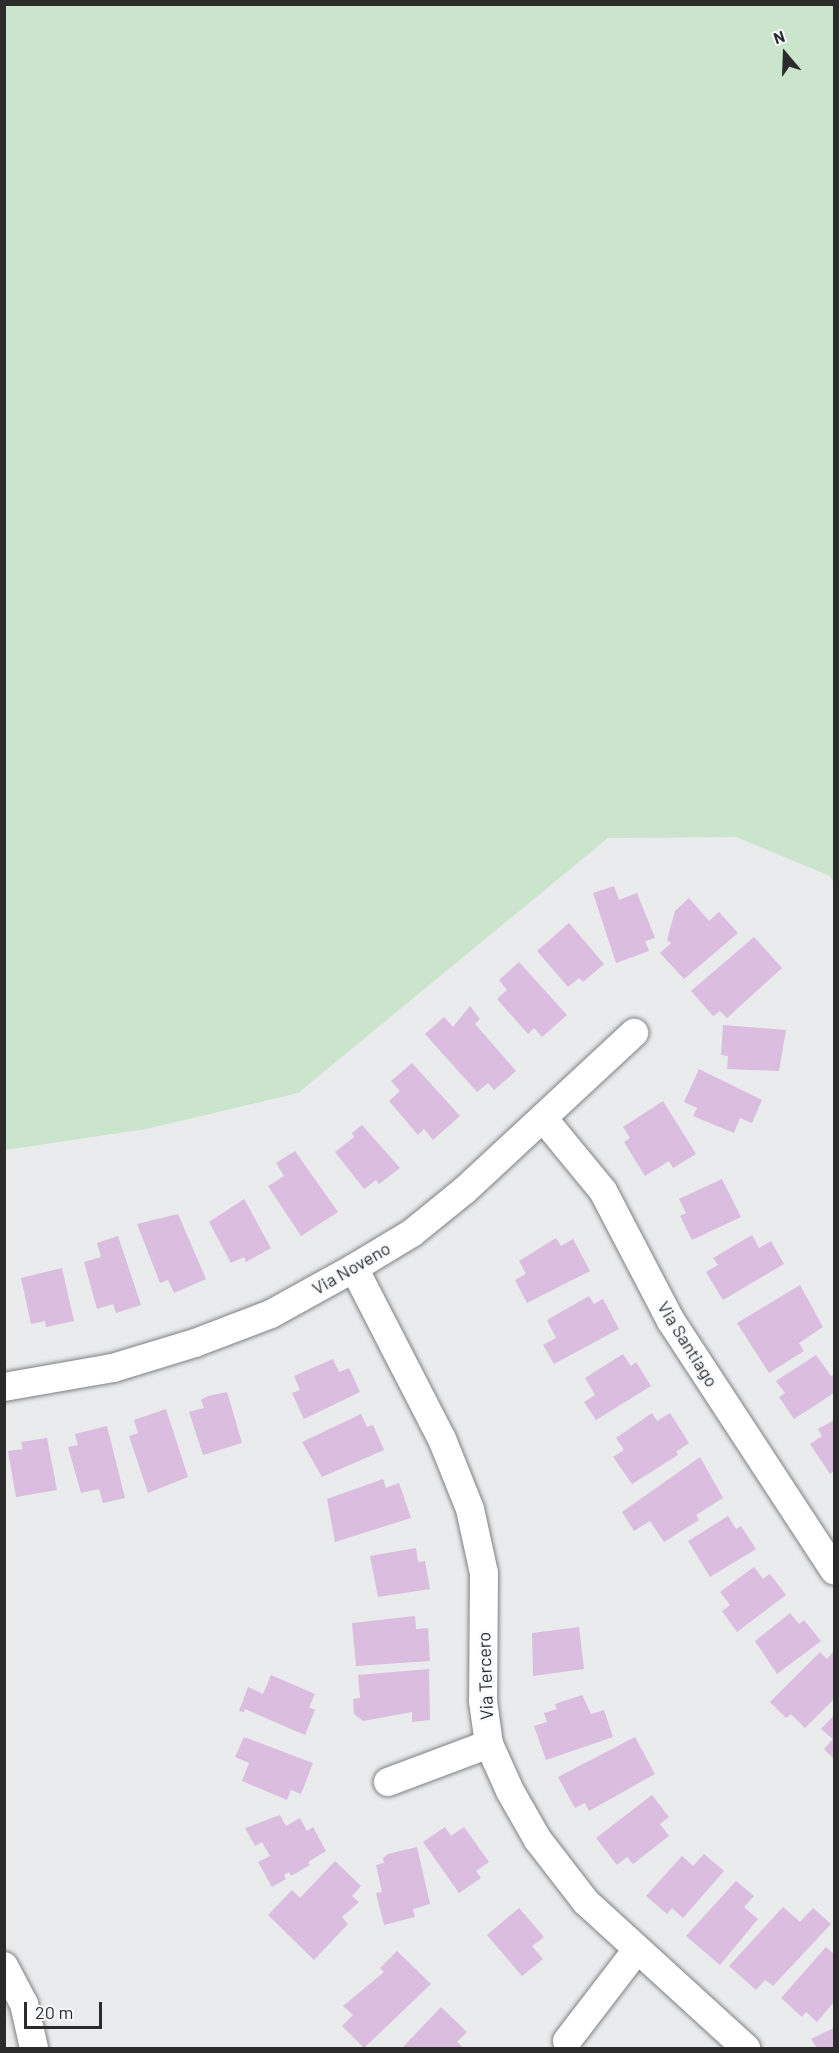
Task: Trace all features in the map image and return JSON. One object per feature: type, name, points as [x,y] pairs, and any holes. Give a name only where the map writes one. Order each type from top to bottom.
[{"type":"street","name":"Via Noveno","points":[[4,1387],[113,1368],[195,1343],[271,1314],[354,1268],[412,1233],[465,1190],[634,1033]]},
{"type":"street","name":"Via Santiago","points":[[543,1118],[603,1191],[671,1321],[834,1570]]},
{"type":"street","name":"Via Tercero","points":[[354,1268],[442,1439],[470,1509],[483,1573],[483,1701],[489,1744],[538,1840],[586,1902],[636,1951],[746,2049]]},
{"type":"street","points":[[388,1782],[489,1744]]},
{"type":"street","points":[[567,2041],[636,1951]]},
{"type":"street","points":[[4,1966],[24,2004],[34,2049]]},
{"type":"green space","points":[[5,4],[834,5],[834,883],[830,876],[736,837],[608,838],[298,1093],[146,1129],[5,1150]]},
{"type":"building","points":[[614,886],[619,900],[637,893],[655,938],[645,941],[649,951],[616,963],[593,893]]},
{"type":"building","points":[[689,898],[709,921],[719,912],[738,933],[684,979],[660,953],[671,943],[667,940],[675,911]]},
{"type":"building","points":[[569,923],[604,964],[583,982],[579,978],[568,987],[537,951]]},
{"type":"building","points":[[754,937],[782,968],[727,1018],[720,1011],[713,1016],[691,991]]},
{"type":"building","points":[[519,962],[567,1015],[542,1037],[534,1028],[528,1034],[497,999],[507,990],[499,980]]},
{"type":"building","points":[[470,1006],[480,1019],[475,1024],[516,1071],[494,1090],[488,1083],[477,1092],[425,1034],[444,1017],[453,1027]]},
{"type":"building","points":[[723,1025],[786,1030],[779,1071],[727,1069],[728,1056],[721,1055]]},
{"type":"building","points":[[412,1063],[460,1116],[433,1140],[424,1129],[418,1135],[389,1101],[400,1091],[391,1081]]},
{"type":"building","points":[[699,1069],[762,1100],[752,1123],[740,1118],[734,1133],[693,1116],[697,1108],[684,1102]]},
{"type":"building","points":[[663,1101],[696,1154],[673,1168],[669,1161],[645,1176],[624,1142],[630,1138],[623,1127]]},
{"type":"building","points":[[362,1125],[400,1168],[379,1184],[376,1180],[364,1189],[335,1152],[354,1137],[352,1133]]},
{"type":"building","points":[[295,1151],[338,1212],[301,1236],[268,1186],[284,1176],[276,1163]]},
{"type":"building","points":[[722,1179],[741,1217],[692,1240],[680,1216],[686,1213],[679,1199]]},
{"type":"building","points":[[244,1199],[271,1248],[246,1262],[244,1257],[231,1263],[209,1222]]},
{"type":"building","points":[[178,1214],[206,1279],[174,1293],[168,1280],[160,1283],[137,1224]]},
{"type":"building","points":[[752,1235],[759,1248],[771,1241],[784,1264],[723,1300],[706,1272],[718,1265],[713,1258]]},
{"type":"building","points":[[118,1236],[141,1305],[116,1313],[113,1304],[97,1309],[84,1262],[101,1257],[97,1243]]},
{"type":"building","points":[[556,1238],[561,1246],[573,1239],[590,1271],[527,1303],[515,1280],[526,1274],[519,1261]]},
{"type":"building","points":[[62,1268],[74,1321],[46,1327],[45,1321],[31,1324],[21,1278]]},
{"type":"building","points":[[800,1285],[823,1327],[799,1343],[804,1351],[769,1373],[737,1323]]},
{"type":"building","points":[[589,1296],[594,1304],[603,1299],[619,1329],[554,1364],[543,1345],[556,1338],[547,1320]]},
{"type":"building","points":[[623,1354],[631,1366],[636,1362],[651,1386],[596,1420],[584,1402],[595,1395],[585,1378]]},
{"type":"building","points":[[816,1355],[831,1376],[834,1374],[834,1393],[794,1419],[779,1397],[785,1393],[776,1381]]},
{"type":"building","points":[[333,1359],[339,1372],[349,1368],[360,1392],[304,1419],[292,1393],[300,1390],[294,1376]]},
{"type":"building","points":[[227,1392],[242,1443],[203,1455],[189,1412],[204,1408],[201,1400],[208,1396]]},
{"type":"building","points":[[166,1409],[188,1477],[148,1493],[129,1436],[138,1433],[134,1420]]},
{"type":"building","points":[[652,1413],[657,1421],[670,1413],[689,1443],[676,1452],[678,1455],[632,1484],[613,1457],[624,1450],[616,1438]]},
{"type":"building","points":[[361,1414],[367,1427],[373,1425],[384,1450],[322,1477],[302,1442]]},
{"type":"building","points":[[834,1420],[834,1471],[830,1474],[810,1444],[822,1436],[818,1429]]},
{"type":"building","points":[[107,1426],[125,1498],[103,1503],[99,1489],[81,1493],[68,1447],[78,1445],[75,1434]]},
{"type":"building","points":[[47,1438],[57,1490],[16,1497],[8,1451],[23,1449],[21,1442]]},
{"type":"building","points":[[700,1457],[723,1498],[696,1515],[699,1520],[664,1542],[650,1521],[634,1531],[622,1512]]},
{"type":"building","points":[[383,1479],[386,1488],[399,1483],[411,1518],[335,1542],[327,1499]]},
{"type":"building","points":[[728,1516],[736,1529],[741,1526],[756,1549],[710,1577],[688,1541]]},
{"type":"building","points":[[416,1548],[418,1562],[425,1561],[430,1589],[378,1597],[370,1556]]},
{"type":"building","points":[[754,1567],[763,1579],[770,1574],[786,1595],[737,1632],[722,1611],[730,1605],[720,1592]]},
{"type":"building","points":[[790,1613],[799,1624],[804,1620],[821,1641],[777,1674],[755,1641]]},
{"type":"building","points":[[415,1616],[416,1629],[428,1628],[430,1661],[356,1666],[352,1623]]},
{"type":"building","points":[[579,1627],[584,1669],[533,1676],[532,1633]]},
{"type":"building","points":[[834,1651],[834,1699],[805,1728],[791,1714],[786,1718],[770,1702],[820,1652],[827,1659]]},
{"type":"building","points":[[429,1669],[430,1720],[412,1722],[412,1712],[363,1721],[354,1714],[353,1699],[360,1698],[358,1675]]},
{"type":"building","points":[[271,1675],[315,1694],[309,1707],[315,1710],[305,1735],[245,1709],[244,1712],[239,1711],[248,1687],[263,1694]]},
{"type":"building","points":[[582,1695],[591,1714],[604,1710],[613,1737],[546,1760],[534,1726],[547,1722],[544,1713],[557,1709],[555,1704]]},
{"type":"building","points":[[834,1715],[834,1759],[824,1749],[833,1739],[821,1729]]},
{"type":"building","points":[[244,1737],[313,1763],[301,1794],[291,1790],[287,1800],[242,1781],[249,1763],[235,1757]]},
{"type":"building","points":[[635,1737],[655,1774],[589,1811],[585,1803],[575,1808],[558,1777]]},
{"type":"building","points":[[652,1795],[669,1817],[660,1824],[669,1836],[633,1864],[627,1857],[617,1865],[596,1838]]},
{"type":"building","points":[[280,1815],[286,1826],[300,1818],[307,1831],[313,1827],[326,1851],[308,1862],[310,1865],[291,1876],[289,1872],[284,1875],[286,1879],[272,1887],[258,1862],[270,1856],[262,1842],[255,1846],[245,1828]]},
{"type":"building","points":[[445,1827],[451,1836],[464,1827],[489,1862],[476,1871],[481,1878],[459,1893],[423,1842]]},
{"type":"building","points":[[417,1847],[430,1904],[413,1909],[415,1917],[384,1925],[376,1893],[382,1892],[376,1865],[384,1863],[383,1858],[388,1854]]},
{"type":"building","points":[[704,1854],[724,1871],[683,1918],[672,1908],[667,1914],[646,1896],[682,1856],[693,1866]]},
{"type":"building","points":[[335,1861],[361,1886],[352,1896],[359,1902],[342,1917],[348,1924],[314,1960],[268,1915],[292,1890],[300,1898]]},
{"type":"building","points":[[736,1881],[754,1896],[744,1907],[758,1919],[720,1965],[686,1936]]},
{"type":"building","points":[[783,1907],[800,1922],[813,1908],[831,1924],[773,1986],[765,1980],[756,1990],[729,1966]]},
{"type":"building","points":[[519,1908],[544,1937],[532,1946],[543,1959],[522,1976],[487,1935]]},
{"type":"building","points":[[826,1947],[834,1954],[834,2002],[817,2022],[806,2012],[802,2017],[781,1998]]},
{"type":"building","points":[[397,1951],[431,1984],[364,2048],[342,2026],[353,2015],[343,2006],[384,1972],[380,1968]]},
{"type":"building","points":[[441,2007],[467,2032],[457,2042],[464,2048],[402,2048]]},
{"type":"building","points":[[834,2028],[834,2048],[817,2048],[811,2039]]}]
